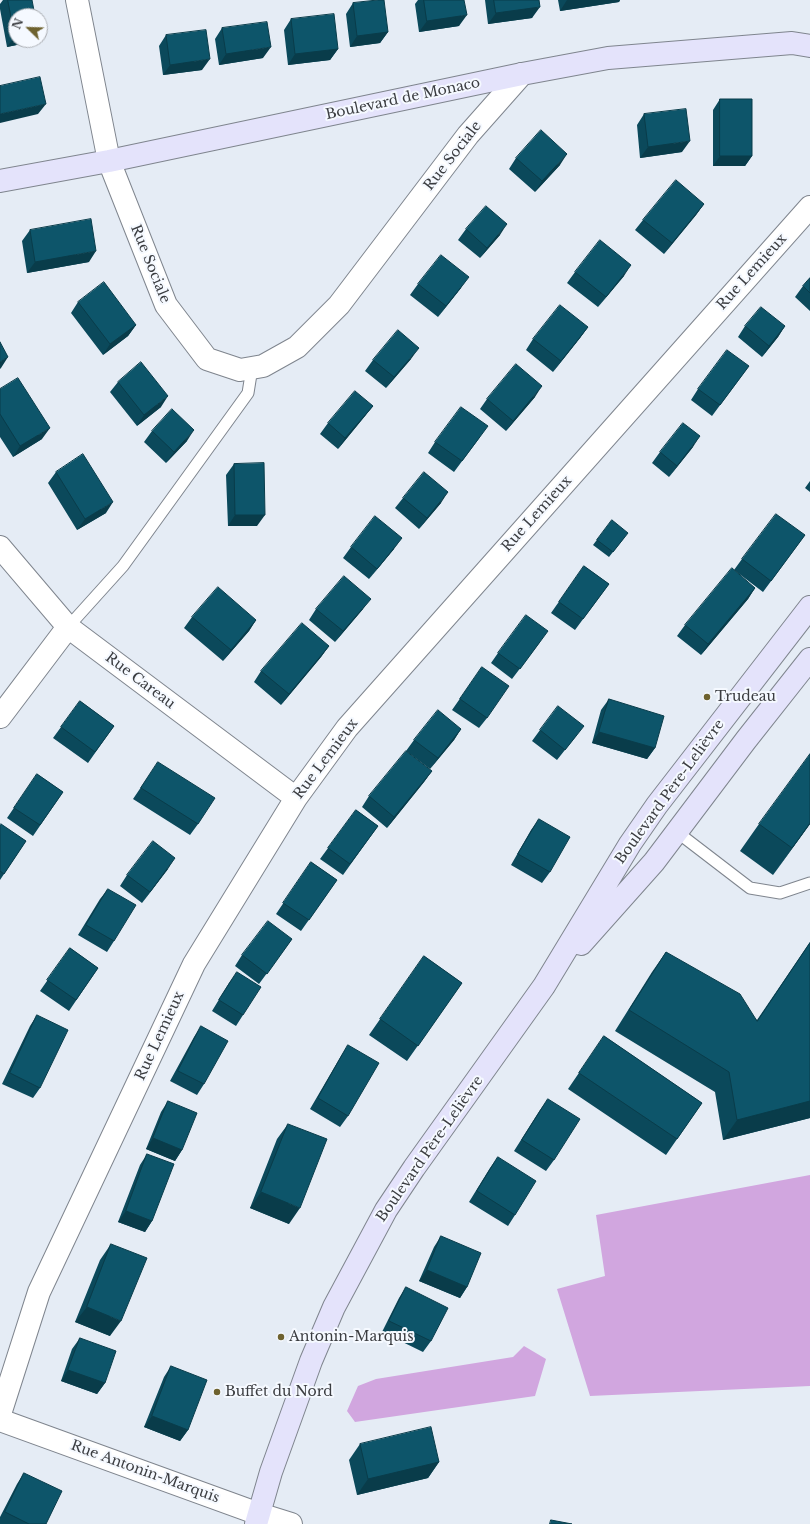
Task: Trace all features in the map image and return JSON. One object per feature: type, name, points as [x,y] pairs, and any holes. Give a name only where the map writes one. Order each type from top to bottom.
[{"type":"main road","name":"Boulevard de Monaco","points":[[0,181],[109,161],[522,74],[608,58],[792,43],[810,46]]},
{"type":"main road","name":"Boulevard Père-Lelièvre","points":[[257,1519],[271,1472],[310,1361],[334,1307],[386,1210],[414,1168],[470,1092],[544,986],[638,833],[764,665],[810,607]]},
{"type":"main road","name":"Boulevard Père-Lelièvre","points":[[544,986],[654,862],[810,659]]},
{"type":"street","name":"Rue Sociale","points":[[77,0],[109,161],[166,305],[206,359],[240,370],[263,366],[297,347],[339,305],[468,135],[522,74]]},
{"type":"street","name":"Rue Lemieux","points":[[0,1414],[39,1292],[194,964],[296,798],[347,728],[810,207]]},
{"type":"street","name":"Rue Careau","points":[[0,547],[68,627],[296,798]]},
{"type":"street","points":[[0,718],[68,627]]},
{"type":"street","name":"Rue Antonin-Marquis","points":[[0,1420],[257,1519],[291,1524]]},
{"type":"lane","points":[[68,627],[123,566],[248,393],[252,368]]},
{"type":"lane","points":[[676,832],[750,888],[780,893],[810,883]]},
{"type":"shaded area","points":[[810,1175],[810,1386],[590,1396],[557,1289],[605,1276],[596,1215]]},
{"type":"shaded area","points":[[524,1346],[546,1359],[535,1396],[355,1422],[347,1411],[358,1386],[376,1379],[513,1357]]},
{"type":"building","points":[[8,0],[32,0],[34,8],[10,8]]},
{"type":"building","points":[[384,0],[388,32],[357,36],[353,3]]},
{"type":"building","points":[[424,0],[464,0],[467,15],[427,21]]},
{"type":"building","points":[[494,0],[539,0],[540,7],[496,13]]},
{"type":"building","points":[[334,14],[338,49],[295,54],[291,19]]},
{"type":"building","points":[[267,22],[271,47],[226,54],[222,28]]},
{"type":"building","points":[[206,30],[210,59],[170,65],[166,35]]},
{"type":"building","points":[[40,77],[46,104],[0,114],[0,86]]},
{"type":"building","points":[[720,99],[752,99],[752,156],[720,156]]},
{"type":"building","points":[[686,109],[690,141],[648,147],[644,114]]},
{"type":"building","points":[[541,130],[567,154],[542,181],[516,158]]},
{"type":"building","points":[[676,180],[704,204],[672,243],[643,220]]},
{"type":"building","points":[[486,206],[507,224],[487,248],[466,229]]},
{"type":"building","points":[[91,219],[96,251],[35,262],[30,230]]},
{"type":"building","points":[[600,240],[631,265],[606,297],[575,272]]},
{"type":"building","points":[[441,255],[469,277],[446,306],[418,284]]},
{"type":"building","points":[[810,278],[810,293],[803,286]]},
{"type":"building","points":[[104,282],[136,325],[110,344],[78,302]]},
{"type":"building","points":[[560,305],[588,327],[561,361],[533,339]]},
{"type":"building","points":[[761,307],[785,326],[769,346],[745,326]]},
{"type":"building","points":[[398,330],[419,348],[394,377],[373,360]]},
{"type":"building","points":[[0,342],[8,357],[0,362]]},
{"type":"building","points":[[727,350],[749,366],[720,405],[698,389]]},
{"type":"building","points":[[141,362],[168,396],[144,415],[118,382]]},
{"type":"building","points":[[516,364],[542,386],[513,421],[487,399]]},
{"type":"building","points":[[18,378],[50,428],[20,446],[0,414],[0,389]]},
{"type":"building","points":[[355,391],[373,406],[345,438],[328,423]]},
{"type":"building","points":[[461,407],[488,426],[462,461],[435,442]]},
{"type":"building","points":[[172,409],[194,430],[174,452],[152,431]]},
{"type":"building","points":[[683,423],[700,436],[677,466],[660,452]]},
{"type":"building","points":[[83,454],[113,502],[85,519],[56,472]]},
{"type":"building","points":[[264,463],[265,515],[235,515],[234,464]]},
{"type":"building","points":[[424,472],[448,492],[427,518],[403,498]]},
{"type":"building","points":[[776,514],[805,535],[771,581],[742,559]]},
{"type":"building","points":[[375,516],[402,538],[377,569],[351,547]]},
{"type":"building","points":[[612,520],[628,533],[613,552],[597,540]]},
{"type":"building","points":[[584,566],[609,584],[583,619],[559,602]]},
{"type":"building","points":[[732,568],[755,588],[708,644],[685,625]]},
{"type":"building","points":[[344,576],[371,599],[343,631],[316,609]]},
{"type":"building","points":[[218,587],[256,620],[231,650],[192,617]]},
{"type":"building","points":[[526,615],[548,631],[520,669],[498,653]]},
{"type":"building","points":[[302,623],[329,646],[289,694],[261,671]]},
{"type":"building","points":[[482,667],[509,686],[487,718],[460,699]]},
{"type":"building","points":[[609,699],[664,716],[655,748],[599,732]]},
{"type":"building","points":[[80,701],[114,726],[95,752],[61,727]]},
{"type":"building","points":[[558,706],[584,726],[565,750],[540,730]]},
{"type":"building","points":[[438,710],[461,729],[438,758],[414,740]]},
{"type":"building","points":[[406,751],[432,771],[394,817],[369,796]]},
{"type":"building","points":[[810,754],[810,823],[792,848],[759,824]]},
{"type":"building","points":[[158,762],[215,798],[198,824],[141,788]]},
{"type":"building","points":[[37,774],[63,792],[40,825],[14,808]]},
{"type":"building","points":[[356,810],[378,826],[350,864],[328,848]]},
{"type":"building","points":[[539,819],[570,837],[550,872],[518,854]]},
{"type":"building","points":[[1,824],[26,841],[4,874],[0,871]]},
{"type":"building","points":[[153,841],[175,858],[150,892],[127,875]]},
{"type":"building","points":[[311,862],[337,880],[309,920],[283,903]]},
{"type":"building","points":[[108,889],[136,905],[114,941],[86,925]]},
{"type":"building","points":[[268,921],[292,939],[267,974],[242,955]]},
{"type":"building","points":[[810,943],[810,1101],[737,1120],[729,1072],[629,1010],[666,952],[740,994],[757,1021]]},
{"type":"building","points":[[70,948],[98,968],[76,1000],[47,980]]},
{"type":"building","points":[[424,956],[462,983],[418,1046],[380,1019]]},
{"type":"building","points":[[237,972],[261,987],[243,1015],[219,1000]]},
{"type":"building","points":[[37,1015],[68,1030],[40,1088],[10,1073]]},
{"type":"building","points":[[201,1026],[228,1041],[204,1084],[178,1071]]},
{"type":"building","points":[[604,1036],[702,1103],[677,1139],[579,1073]]},
{"type":"building","points":[[348,1045],[379,1063],[348,1116],[318,1098]]},
{"type":"building","points":[[548,1099],[580,1119],[554,1160],[522,1140]]},
{"type":"building","points":[[168,1101],[197,1113],[182,1150],[153,1138]]},
{"type":"building","points":[[288,1124],[327,1139],[300,1208],[261,1192]]},
{"type":"building","points":[[147,1154],[174,1164],[152,1221],[126,1211]]},
{"type":"building","points":[[498,1157],[536,1181],[515,1215],[477,1191]]},
{"type":"building","points":[[441,1236],[481,1253],[467,1287],[427,1270]]},
{"type":"building","points":[[111,1244],[147,1258],[121,1321],[87,1307]]},
{"type":"building","points":[[406,1287],[448,1308],[431,1341],[389,1321]]},
{"type":"building","points":[[80,1338],[116,1351],[105,1383],[68,1370]]},
{"type":"building","points":[[171,1366],[207,1380],[188,1430],[152,1416]]},
{"type":"building","points":[[431,1427],[439,1462],[368,1479],[360,1444]]},
{"type":"building","points":[[24,1473],[62,1491],[46,1524],[29,1524],[5,1512]]},
{"type":"building","points":[[551,1520],[572,1524],[550,1524]]},
{"type":"place","name":"Trudeau","points":[[707,697]]},
{"type":"place","name":"Antonin-Marquis","points":[[281,1337]]},
{"type":"place","name":"Buffet du Nord","points":[[217,1392]]}]
